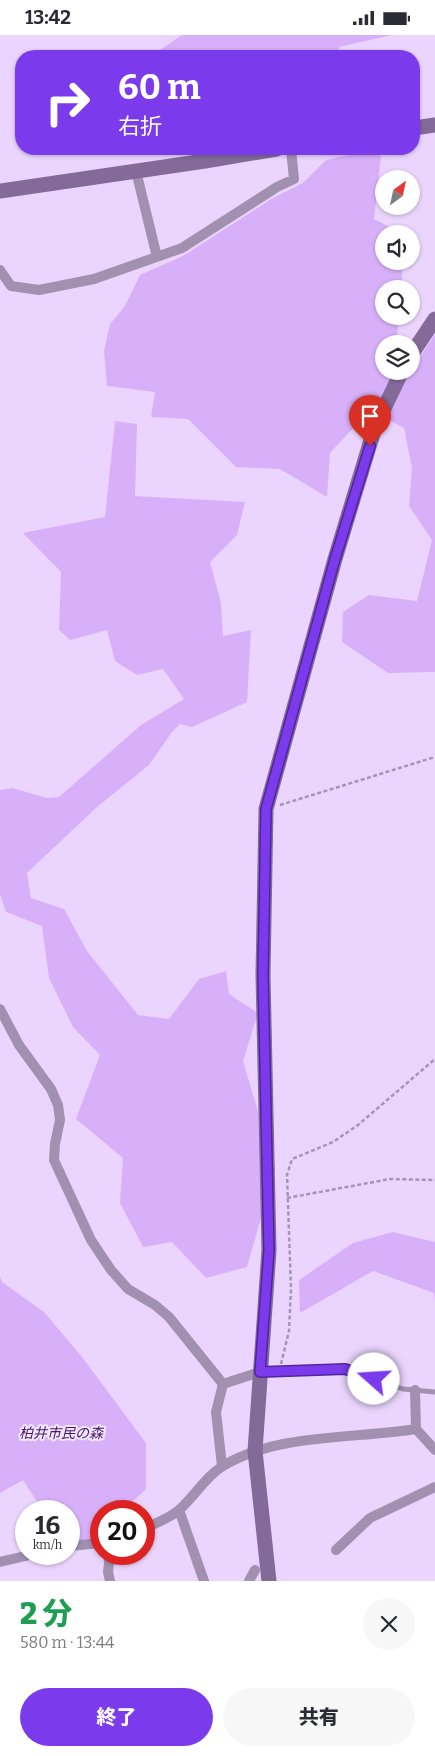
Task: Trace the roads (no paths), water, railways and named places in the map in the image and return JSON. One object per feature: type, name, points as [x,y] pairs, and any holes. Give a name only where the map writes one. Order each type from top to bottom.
[{"type":"street","points":[[420,127],[435,125]]},
{"type":"street","points":[[0,191],[239,155]]},
{"type":"street","points":[[0,270],[11,286],[39,290],[94,279],[182,249],[277,187],[294,179],[292,155]]},
{"type":"street","points":[[136,171],[157,257]]},
{"type":"street","points":[[420,342],[435,319]]},
{"type":"street","points":[[269,1581],[255,1451],[269,1250],[263,975],[266,809],[332,569],[376,427],[398,380]]},
{"type":"street","points":[[0,1009],[19,1045],[50,1089],[58,1105],[60,1120],[54,1160],[91,1240],[111,1270],[128,1289],[155,1305],[169,1317],[223,1384]]},
{"type":"street","points":[[223,1384],[260,1372]]},
{"type":"street","points":[[222,1466],[216,1412],[223,1384]]},
{"type":"street","points":[[416,1390],[416,1429],[435,1450]]},
{"type":"street","points":[[155,1523],[179,1510],[222,1466],[255,1451],[309,1440],[384,1434],[416,1429]]},
{"type":"street","points":[[336,1550],[370,1518],[435,1487]]},
{"type":"street","points":[[179,1510],[204,1581]]},
{"type":"street","points":[[0,1562],[15,1558]]},
{"type":"street","points":[[109,1565],[110,1581]]},
{"type":"street","points":[[249,1581],[256,1571]]},
{"type":"lane","points":[[260,1372],[345,1369],[403,1389],[435,1392]]},
{"type":"park label","name":"柏井市民の森","points":[[61,1433]]}]
